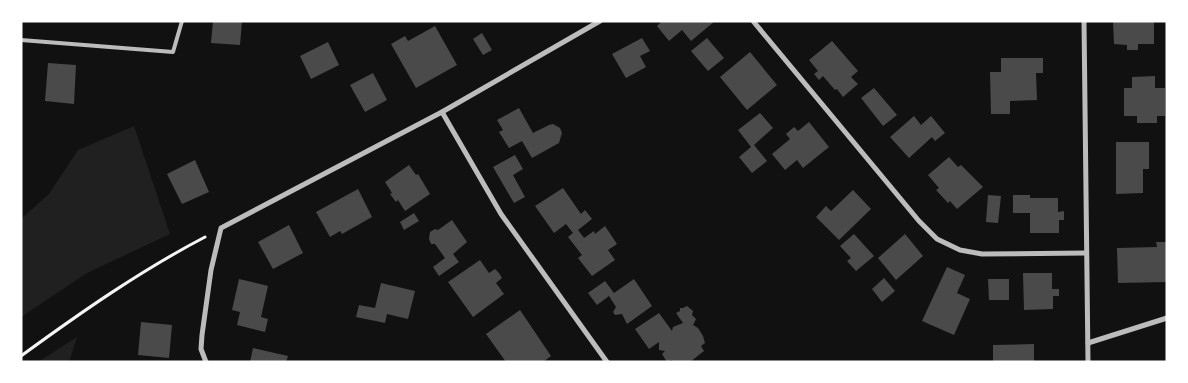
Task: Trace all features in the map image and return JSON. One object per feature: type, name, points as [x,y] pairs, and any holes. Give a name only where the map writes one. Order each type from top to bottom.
[{"type":"street","points":[[206,362],[201,349],[202,336],[211,270],[221,228],[442,112],[600,21]]},
{"type":"street","points":[[753,21],[919,220],[937,239],[960,250],[982,254],[1086,253]]},
{"type":"street","points":[[1084,21],[1088,362]]},
{"type":"street","points":[[442,112],[501,214],[607,362]]},
{"type":"street","points":[[1088,343],[1167,318]]},
{"type":"lane","points":[[21,40],[173,52],[182,21]]},
{"type":"path","points":[[21,356],[63,325],[172,254],[221,228]]},
{"type":"shaded area","points":[[134,126],[170,234],[87,273],[21,317],[21,219],[49,194],[78,150]]},
{"type":"shaded area","points":[[77,337],[69,362],[38,362]]},
{"type":"building","points":[[213,21],[242,21],[240,45],[211,43]]},
{"type":"building","points":[[662,21],[715,21],[691,41],[682,30],[669,41],[657,26]]},
{"type":"building","points":[[1113,21],[1154,21],[1154,44],[1138,44],[1138,50],[1127,50],[1127,45],[1114,44]]},
{"type":"building","points":[[435,26],[457,65],[416,88],[391,44],[405,36],[408,41]]},
{"type":"building","points":[[482,33],[492,50],[483,55],[473,39]]},
{"type":"building","points":[[642,38],[650,51],[640,56],[646,67],[626,78],[612,54]]},
{"type":"building","points":[[707,38],[724,58],[708,71],[691,51]]},
{"type":"building","points":[[832,41],[858,71],[851,77],[858,84],[843,97],[823,76],[819,80],[814,74],[818,71],[809,60]]},
{"type":"building","points":[[328,42],[339,65],[311,79],[300,56]]},
{"type":"building","points":[[750,52],[777,85],[747,110],[720,77]]},
{"type":"building","points":[[1001,58],[1043,58],[1043,73],[1036,73],[1037,100],[1010,101],[1010,114],[991,114],[990,72],[1001,72]]},
{"type":"building","points":[[48,63],[76,65],[74,104],[45,101]]},
{"type":"building","points":[[373,73],[387,100],[365,112],[350,85]]},
{"type":"building","points":[[1155,76],[1155,88],[1165,88],[1165,116],[1157,116],[1157,123],[1137,123],[1137,116],[1124,116],[1124,88],[1132,88],[1132,77]]},
{"type":"building","points":[[874,88],[897,115],[883,126],[861,98]]},
{"type":"building","points":[[519,108],[533,133],[553,124],[560,128],[562,133],[559,143],[532,158],[522,141],[509,148],[499,132],[503,130],[497,120]]},
{"type":"building","points":[[760,113],[773,128],[754,145],[767,161],[752,173],[739,157],[751,147],[738,130]]},
{"type":"building","points":[[914,116],[921,125],[931,116],[945,133],[935,141],[932,137],[909,158],[890,137]]},
{"type":"building","points":[[809,122],[829,147],[803,168],[797,160],[785,170],[772,154],[790,139],[786,134],[794,127],[798,131]]},
{"type":"building","points":[[1116,142],[1149,142],[1149,169],[1143,169],[1143,193],[1116,194]]},
{"type":"building","points":[[515,155],[523,169],[513,175],[525,197],[514,203],[493,167]]},
{"type":"building","points":[[949,157],[958,167],[961,165],[983,187],[957,209],[950,201],[948,203],[936,190],[939,188],[928,175]]},
{"type":"building","points":[[195,160],[209,192],[182,204],[167,174]]},
{"type":"building","points":[[409,165],[416,175],[418,174],[430,194],[405,211],[398,200],[396,202],[390,194],[392,193],[385,182]]},
{"type":"building","points":[[563,188],[581,214],[585,210],[592,219],[578,230],[584,238],[594,231],[595,234],[605,226],[617,244],[608,250],[615,260],[592,276],[578,258],[582,255],[568,237],[573,233],[566,224],[554,233],[535,206]]},
{"type":"building","points":[[358,189],[372,217],[342,234],[340,231],[330,237],[316,212]]},
{"type":"building","points":[[853,190],[871,209],[839,240],[816,217],[826,206],[831,211]]},
{"type":"building","points":[[988,195],[1001,196],[998,223],[986,222]]},
{"type":"building","points":[[1013,195],[1030,195],[1030,198],[1058,198],[1058,212],[1064,211],[1064,220],[1059,220],[1059,233],[1030,233],[1030,213],[1013,213]]},
{"type":"building","points":[[414,213],[419,221],[404,230],[400,222]]},
{"type":"building","points":[[452,220],[467,242],[453,254],[459,262],[439,276],[433,267],[445,258],[435,244],[431,244],[429,239],[430,232],[435,229],[438,230]]},
{"type":"building","points":[[289,225],[303,253],[273,269],[258,242]]},
{"type":"building","points":[[854,234],[874,256],[856,271],[847,261],[851,258],[840,246]]},
{"type":"building","points":[[905,234],[923,256],[896,280],[878,258]]},
{"type":"building","points":[[1156,242],[1167,242],[1167,282],[1118,283],[1117,248],[1157,247]]},
{"type":"building","points":[[480,260],[489,273],[495,269],[499,273],[502,278],[496,283],[504,294],[473,317],[448,282]]},
{"type":"building","points":[[947,267],[965,275],[957,293],[970,299],[954,335],[922,321]]},
{"type":"building","points":[[1023,273],[1052,273],[1052,289],[1059,289],[1059,296],[1053,296],[1053,309],[1024,310]]},
{"type":"building","points":[[884,278],[895,291],[882,302],[872,289]]},
{"type":"building","points":[[239,279],[268,286],[261,317],[268,319],[265,332],[237,325],[240,312],[232,310]]},
{"type":"building","points":[[634,279],[652,306],[627,324],[622,314],[615,315],[613,312],[616,307],[609,296],[597,305],[588,293],[605,281],[614,293]]},
{"type":"building","points":[[988,279],[1009,279],[1009,300],[989,300]]},
{"type":"building","points":[[381,283],[415,291],[408,319],[387,314],[385,323],[356,317],[359,305],[375,308]]},
{"type":"building","points":[[687,306],[693,311],[692,315],[696,319],[693,325],[698,328],[703,336],[705,343],[701,346],[704,351],[690,362],[673,362],[672,360],[667,362],[662,354],[665,351],[659,350],[659,342],[649,349],[635,329],[659,313],[672,331],[673,327],[683,323],[676,313],[680,311],[680,308]]},
{"type":"building","points":[[520,310],[551,356],[543,362],[506,362],[486,334]]},
{"type":"building","points":[[141,322],[172,325],[169,358],[138,355]]},
{"type":"building","points":[[1034,344],[1034,362],[993,362],[993,345]]},
{"type":"building","points":[[253,348],[288,356],[286,362],[250,362]]}]
